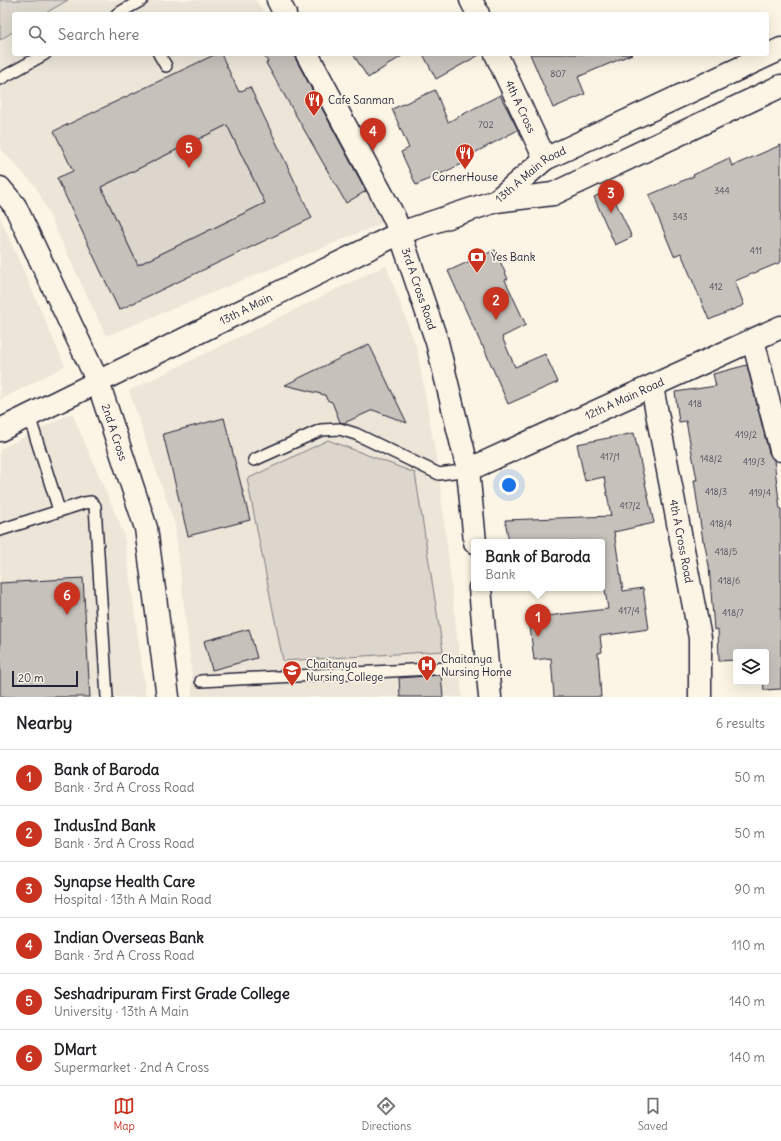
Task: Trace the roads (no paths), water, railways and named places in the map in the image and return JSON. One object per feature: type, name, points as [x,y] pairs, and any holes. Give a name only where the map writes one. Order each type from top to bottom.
[{"type":"street","points":[[278,0],[284,12]]},
{"type":"street","points":[[471,0],[477,12]]},
{"type":"street","name":"13th A Main Road","points":[[769,55],[781,49]]},
{"type":"street","name":"3rd A Cross Road","points":[[308,56],[394,217],[400,233],[437,342],[468,470],[475,539]]},
{"type":"street","name":"4th A Cross","points":[[497,56],[545,159]]},
{"type":"street","name":"13th A Main Road","points":[[496,201],[545,159],[766,56]]},
{"type":"street","name":"13th A Main Road","points":[[496,201],[553,194],[781,86]]},
{"type":"street","name":"2nd A Cross","points":[[0,188],[15,206],[98,382],[146,528],[168,697]]},
{"type":"street","name":"13th A Main","points":[[0,430],[400,233],[496,201]]},
{"type":"street","name":"12th A Main Road","points":[[468,470],[781,327]]},
{"type":"street","points":[[752,340],[781,449]]},
{"type":"street","name":"4th A Cross Road","points":[[652,387],[700,638],[700,697]]},
{"type":"street","points":[[480,591],[490,697]]},
{"type":"lane","points":[[123,12],[137,7]]},
{"type":"lane","points":[[0,79],[41,56]]},
{"type":"lane","points":[[160,56],[166,66]]},
{"type":"lane","points":[[29,416],[59,510]]},
{"type":"lane","points":[[254,460],[321,430],[340,429],[356,434],[439,474],[468,470]]},
{"type":"lane","points":[[0,530],[84,503],[91,502],[95,506],[107,697]]},
{"type":"lane","points":[[201,681],[487,666]]},
{"type":"place","name":"Cafe Sanman","points":[[314,117]]},
{"type":"place","name":"Indian Overseas Bank","points":[[373,151]]},
{"type":"place","name":"Seshadripuram First Grade College","points":[[189,168]]},
{"type":"place","name":"CornerHouse","points":[[465,170]]},
{"type":"place","name":"Synapse Health Care","points":[[611,213]]},
{"type":"place","name":"Yes Bank","points":[[477,274]]},
{"type":"place","name":"IndusInd Bank","points":[[496,320]]},
{"type":"place","name":"DMart","points":[[67,615]]},
{"type":"place","name":"Bank of Baroda","points":[[538,637]]},
{"type":"place","name":"Chaitanya Nursing Home","points":[[427,682]]},
{"type":"place","name":"Chaitanya Nursing College","points":[[292,687]]}]
